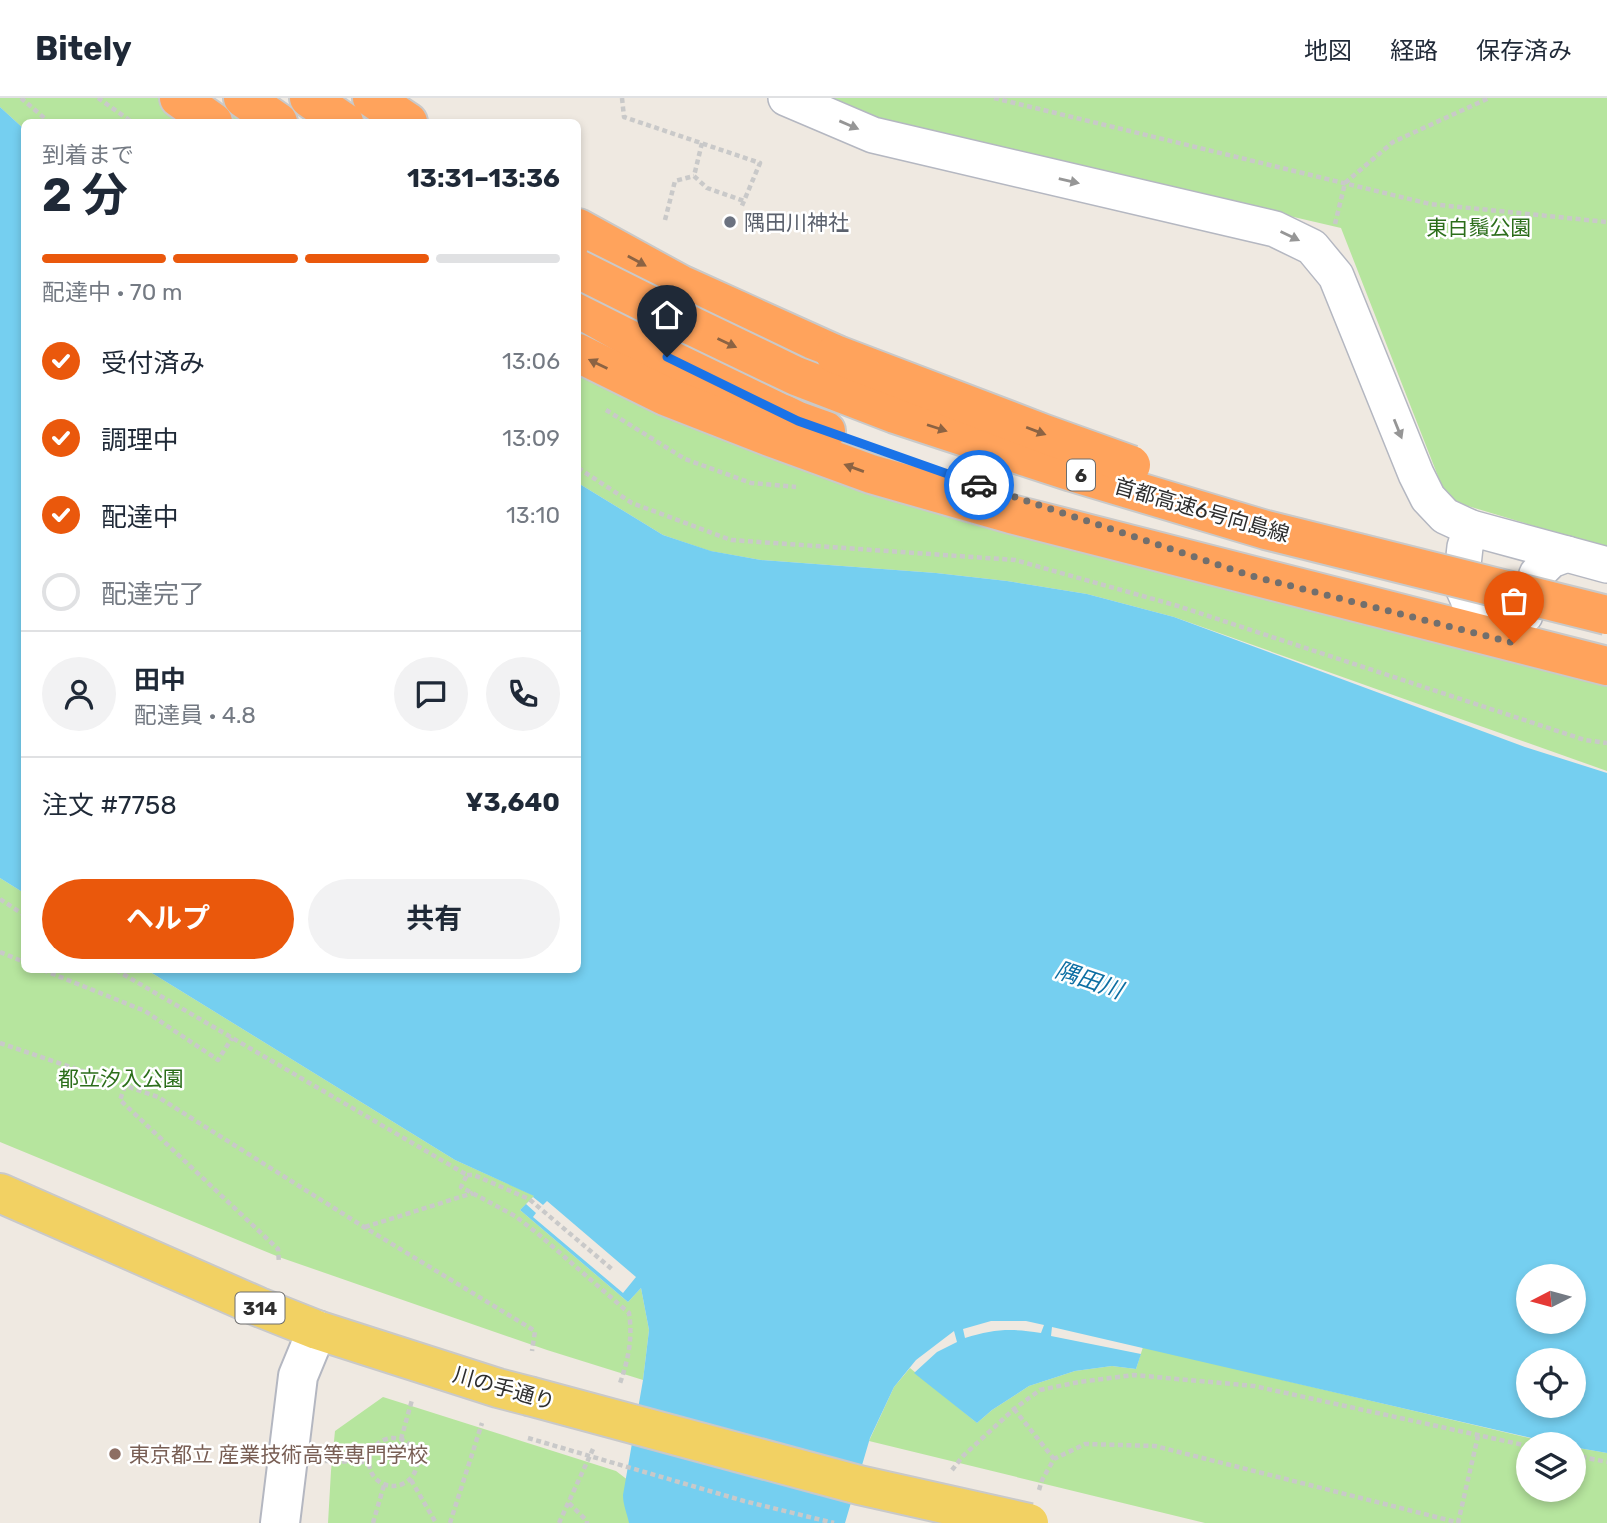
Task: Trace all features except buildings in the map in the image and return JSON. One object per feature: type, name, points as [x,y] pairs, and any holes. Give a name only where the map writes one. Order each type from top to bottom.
[{"type":"highway","points":[[179,98],[209,119]]},
{"type":"highway","points":[[243,98],[274,119]]},
{"type":"highway","points":[[309,98],[340,119]]},
{"type":"highway","points":[[372,98],[404,119]]},
{"type":"highway","points":[[581,230],[680,284],[823,348],[1029,428],[1267,513],[1569,605]]},
{"type":"highway","name":"首都高速6号向島線","points":[[581,271],[796,376],[895,414],[1072,472],[1266,530],[1607,615]]},
{"type":"highway","points":[[581,310],[645,346],[798,421],[940,473],[1252,576]]},
{"type":"highway","points":[[581,355],[664,396],[871,474],[1011,514],[1607,666]]},
{"type":"main road","name":"川の手通り","points":[[0,1193],[317,1330],[498,1388],[859,1485],[1033,1508]]},
{"type":"street","points":[[786,98],[873,135],[1275,229],[1312,247],[1336,276],[1428,498],[1445,516],[1471,528],[1607,565]]},
{"type":"street","points":[[1471,528],[1465,547],[1461,583],[1475,615],[1505,625],[1525,615],[1537,574],[1550,560],[1567,554]]},
{"type":"street","points":[[280,1523],[298,1376],[317,1330]]},
{"type":"path","points":[[22,98],[46,119]]},
{"type":"path","points":[[98,98],[128,119]]},
{"type":"path","points":[[622,98],[624,117],[760,163],[741,208]]},
{"type":"path","points":[[994,98],[1430,204],[1607,222]]},
{"type":"path","points":[[1333,231],[1345,183],[1393,142],[1489,98]]},
{"type":"path","points":[[694,176],[702,143]]},
{"type":"path","points":[[694,176],[708,188],[744,201]]},
{"type":"path","points":[[665,220],[675,181],[694,176]]},
{"type":"path","points":[[581,470],[632,503],[731,540],[1016,560],[1178,606],[1585,740],[1607,743]]},
{"type":"path","points":[[0,899],[21,913]]},
{"type":"path","points":[[0,952],[21,961]]},
{"type":"path","points":[[50,973],[145,1011],[218,1060],[232,1038]]},
{"type":"path","points":[[121,973],[467,1175],[474,1175],[529,1199],[614,1271]]},
{"type":"path","points":[[0,1043],[158,1097],[535,1331],[532,1351]]},
{"type":"path","points":[[125,1086],[120,1100],[278,1249],[279,1264]]},
{"type":"path","points":[[467,1175],[461,1187],[515,1216],[629,1313]]},
{"type":"path","points":[[364,1227],[473,1194]]},
{"type":"path","points":[[962,1456],[1014,1409],[1040,1390],[1134,1375],[1254,1386],[1516,1444]]},
{"type":"path","points":[[401,1439],[412,1400]]},
{"type":"path","points":[[1014,1409],[1054,1459]]},
{"type":"path","points":[[450,1523],[482,1423]]},
{"type":"path","points":[[1033,1508],[1042,1480],[1054,1459],[1085,1444],[1155,1446],[1459,1523],[1478,1436]]},
{"type":"path","points":[[386,1438],[401,1439],[408,1442],[417,1456],[416,1472],[411,1480],[404,1484],[396,1487],[384,1485],[370,1470],[370,1454],[379,1442],[386,1438]]},
{"type":"path","points":[[528,1438],[744,1501],[834,1523]]},
{"type":"path","points":[[1586,1458],[1607,1462]]},
{"type":"path","points":[[325,1461],[369,1462]]},
{"type":"path","points":[[411,1480],[436,1523]]},
{"type":"path","points":[[559,1523],[580,1480]]},
{"type":"path","points":[[373,1523],[384,1485]]},
{"type":"path","points":[[569,1503],[587,1523]]},
{"type":"green space","points":[[0,98],[208,98],[238,119],[21,119],[21,126],[0,107]]},
{"type":"green space","name":"東白鬚公園","points":[[829,98],[1607,98],[1607,548],[1458,503],[1443,489],[1341,228],[879,120]]},
{"type":"green space","points":[[581,336],[628,363],[779,431],[1302,573],[1607,649],[1607,771],[1174,617],[1087,594],[936,573],[761,560],[710,551],[663,535],[581,485]]},
{"type":"green space","name":"都立汐入公園","points":[[0,878],[21,891],[21,973],[152,973],[455,1160],[535,1196],[520,1210],[628,1302],[641,1288],[649,1330],[643,1380],[547,1350],[279,1257],[0,1142]]},
{"type":"green space","points":[[1143,1347],[1516,1435],[1516,1502],[1586,1502],[1586,1449],[1607,1453],[1607,1523],[1205,1523],[869,1441],[894,1387],[910,1368],[977,1423],[1029,1386],[1075,1371],[1112,1366],[1136,1369]]},
{"type":"green space","points":[[383,1397],[616,1471],[633,1484],[802,1523],[328,1523],[335,1431]]},
{"type":"water","points":[[0,107],[21,126],[21,891],[0,878]]},
{"type":"water","name":"隅田川","points":[[581,485],[663,535],[711,551],[761,560],[1007,581],[1087,594],[1174,617],[1525,747],[1607,773],[1607,1453],[1586,1449],[1586,1432],[1516,1432],[1516,1434],[1052,1327],[1051,1336],[1141,1354],[1136,1369],[1112,1366],[1075,1371],[1029,1386],[977,1423],[914,1373],[937,1352],[957,1342],[954,1331],[916,1360],[894,1387],[870,1438],[845,1523],[629,1523],[623,1495],[649,1330],[641,1288],[628,1302],[520,1210],[534,1196],[455,1160],[152,973],[581,973]],"holes":[[[991,1321],[1026,1321],[1044,1325],[1041,1333],[1003,1330],[965,1338],[963,1329]]]},
{"type":"pier","points":[[533,1197],[543,1205],[547,1201],[636,1277],[623,1293],[533,1217],[536,1213],[526,1204]]},
{"type":"way so far","points":[[979,485],[1252,576],[1514,643]]},
{"type":"place","name":"隅田川神社","points":[[730,222]]},
{"type":"place","name":"東京都立 産業技術高等専門学校","points":[[115,1454]]},
{"type":"route","points":[[667,357],[798,421],[979,485]]}]
